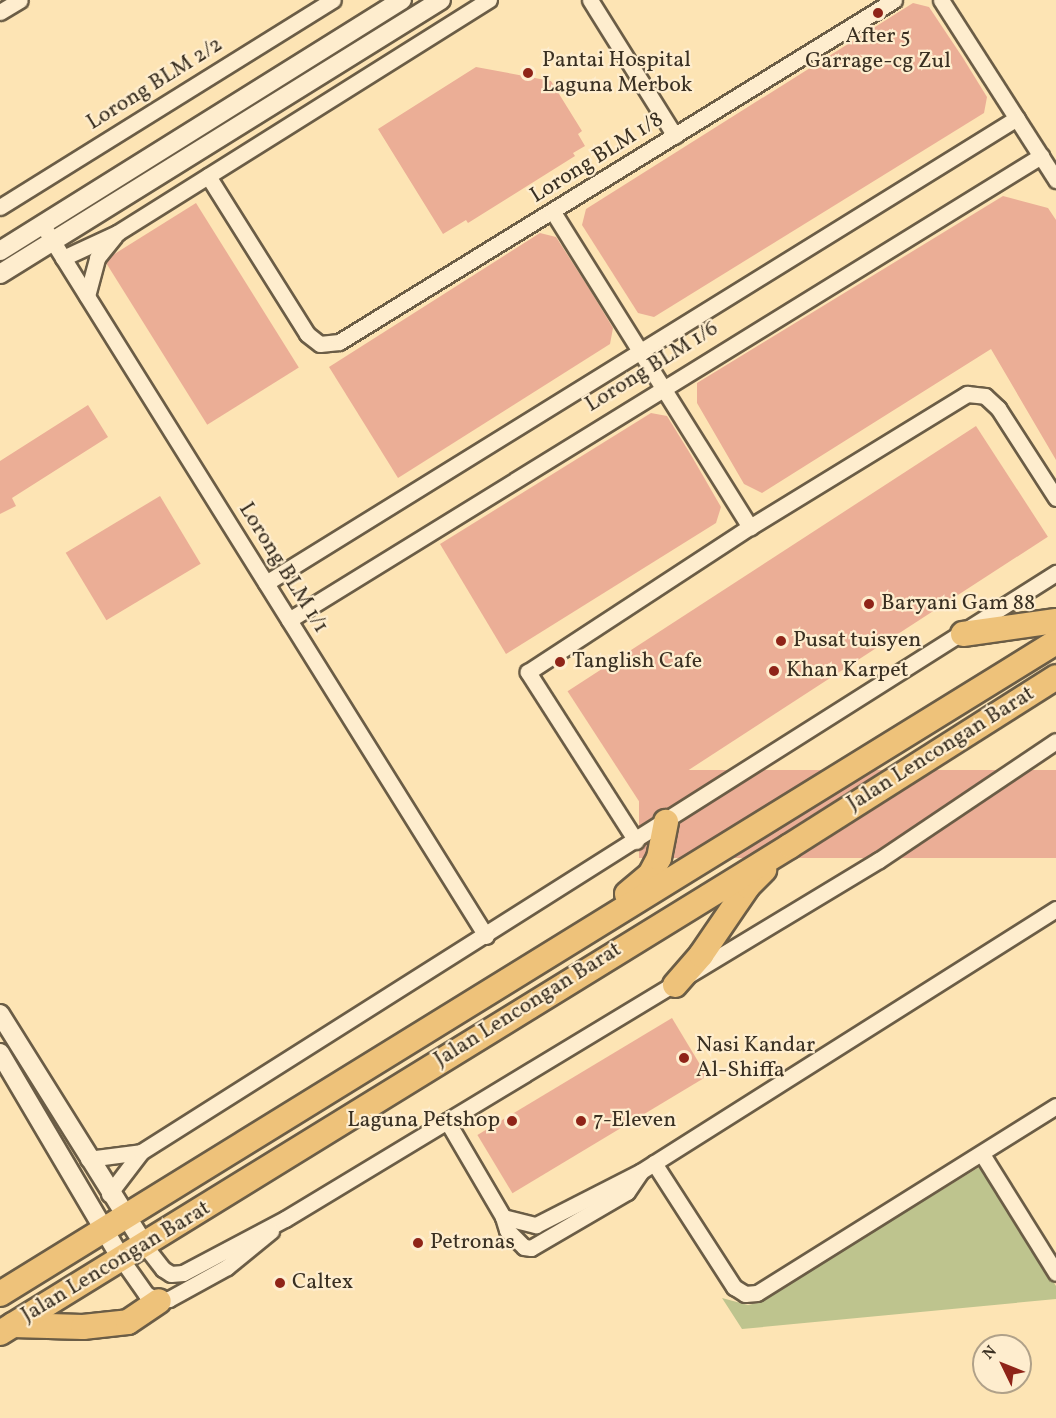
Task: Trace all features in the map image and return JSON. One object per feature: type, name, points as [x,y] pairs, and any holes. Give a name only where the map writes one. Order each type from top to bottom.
[{"type":"highway","points":[[963,634],[1056,621]]},
{"type":"highway","name":"Jalan Lencongan Barat","points":[[0,1294],[1056,642]]},
{"type":"highway","name":"Jalan Lencongan Barat","points":[[7,1329],[145,1246],[639,936],[790,846],[1056,677]]},
{"type":"highway","points":[[1023,696],[1056,695]]},
{"type":"highway","points":[[605,921],[618,901],[650,875],[663,846],[666,822]]},
{"type":"highway","points":[[675,985],[701,955],[748,886],[790,846]]},
{"type":"highway","points":[[7,1329],[83,1327],[128,1322],[159,1301]]},
{"type":"street","points":[[0,12],[20,0]]},
{"type":"street","name":"Lorong BLM 2/2","points":[[0,207],[333,0]]},
{"type":"street","points":[[0,250],[402,0]]},
{"type":"street","points":[[0,274],[441,0]]},
{"type":"street","points":[[63,258],[117,233],[489,0]]},
{"type":"street","points":[[590,0],[675,136]]},
{"type":"street","name":"Lorong BLM 1/8","points":[[208,176],[307,334],[320,345],[339,342],[894,0]]},
{"type":"street","points":[[941,0],[1056,180]]},
{"type":"street","name":"Lorong BLM 1/6","points":[[266,583],[641,353],[1017,118]]},
{"type":"street","name":"Lorong BLM 1/6","points":[[289,620],[663,387],[1041,156]]},
{"type":"street","points":[[553,212],[750,527]]},
{"type":"street","name":"Lorong BLM 1/1","points":[[42,224],[486,936]]},
{"type":"street","points":[[87,296],[97,258],[117,233]]},
{"type":"street","points":[[636,841],[528,672],[750,527],[958,398],[975,393],[998,408],[1056,498]]},
{"type":"street","points":[[109,1194],[141,1152],[486,936],[1056,573]]},
{"type":"street","points":[[0,1014],[109,1194],[145,1246],[163,1269],[171,1274],[183,1273],[285,1219],[675,985],[1056,741]]},
{"type":"street","points":[[1039,754],[1056,750]]},
{"type":"street","points":[[503,1217],[536,1225],[640,1172],[1056,909]]},
{"type":"street","points":[[0,1053],[103,1229],[146,1294],[159,1301],[190,1290],[227,1268],[285,1219]]},
{"type":"street","points":[[654,1163],[734,1287],[745,1294],[766,1289],[1056,1106]]},
{"type":"street","points":[[447,1121],[503,1217],[507,1230],[517,1242],[531,1248],[627,1192],[640,1172]]},
{"type":"street","points":[[88,1159],[141,1152]]},
{"type":"street","points":[[982,1154],[1056,1273]]},
{"type":"green space","points":[[981,1166],[1056,1286],[1056,1299],[742,1329],[722,1298],[748,1305],[757,1303]]},
{"type":"building","points":[[913,3],[929,7],[963,58],[987,97],[984,113],[654,317],[638,313],[582,225],[586,209]]},
{"type":"building","points":[[476,67],[551,81],[582,131],[578,134],[585,146],[573,153],[575,156],[468,223],[466,220],[443,234],[378,129]]},
{"type":"building","points":[[1003,196],[1048,208],[1056,220],[1056,460],[991,349],[762,493],[744,484],[697,403],[697,383]]},
{"type":"building","points":[[196,203],[299,368],[207,425],[104,260]]},
{"type":"building","points":[[540,233],[556,237],[590,290],[613,328],[610,344],[398,478],[329,367]]},
{"type":"building","points":[[88,405],[108,437],[12,498],[16,506],[0,514],[0,461]]},
{"type":"building","points":[[651,413],[667,416],[691,455],[721,507],[716,523],[506,654],[440,544]]},
{"type":"building","points":[[976,426],[1048,537],[639,802],[568,691]]},
{"type":"building","points":[[160,496],[201,564],[106,620],[66,553]]},
{"type":"building","points":[[639,770],[1056,770],[1056,858],[639,858]]},
{"type":"building","points":[[672,1018],[707,1076],[512,1193],[477,1135]]},
{"type":"place","name":"After 5 Garrage-cg Zul","points":[[878,13]]},
{"type":"place","name":"Pantai Hospital Laguna Merbok","points":[[528,73]]},
{"type":"place","name":"Baryani Gam 88","points":[[869,604]]},
{"type":"place","name":"Pusat tuisyen","points":[[781,641]]},
{"type":"place","name":"Tanglish Cafe","points":[[560,662]]},
{"type":"place","name":"Khan Karpet","points":[[774,671]]},
{"type":"place","name":"Nasi Kandar Al-Shiffa","points":[[684,1058]]},
{"type":"place","name":"Laguna Petshop","points":[[512,1121]]},
{"type":"place","name":"7-Eleven","points":[[581,1121]]},
{"type":"place","name":"Petronas","points":[[418,1243]]},
{"type":"place","name":"Caltex","points":[[280,1283]]}]
